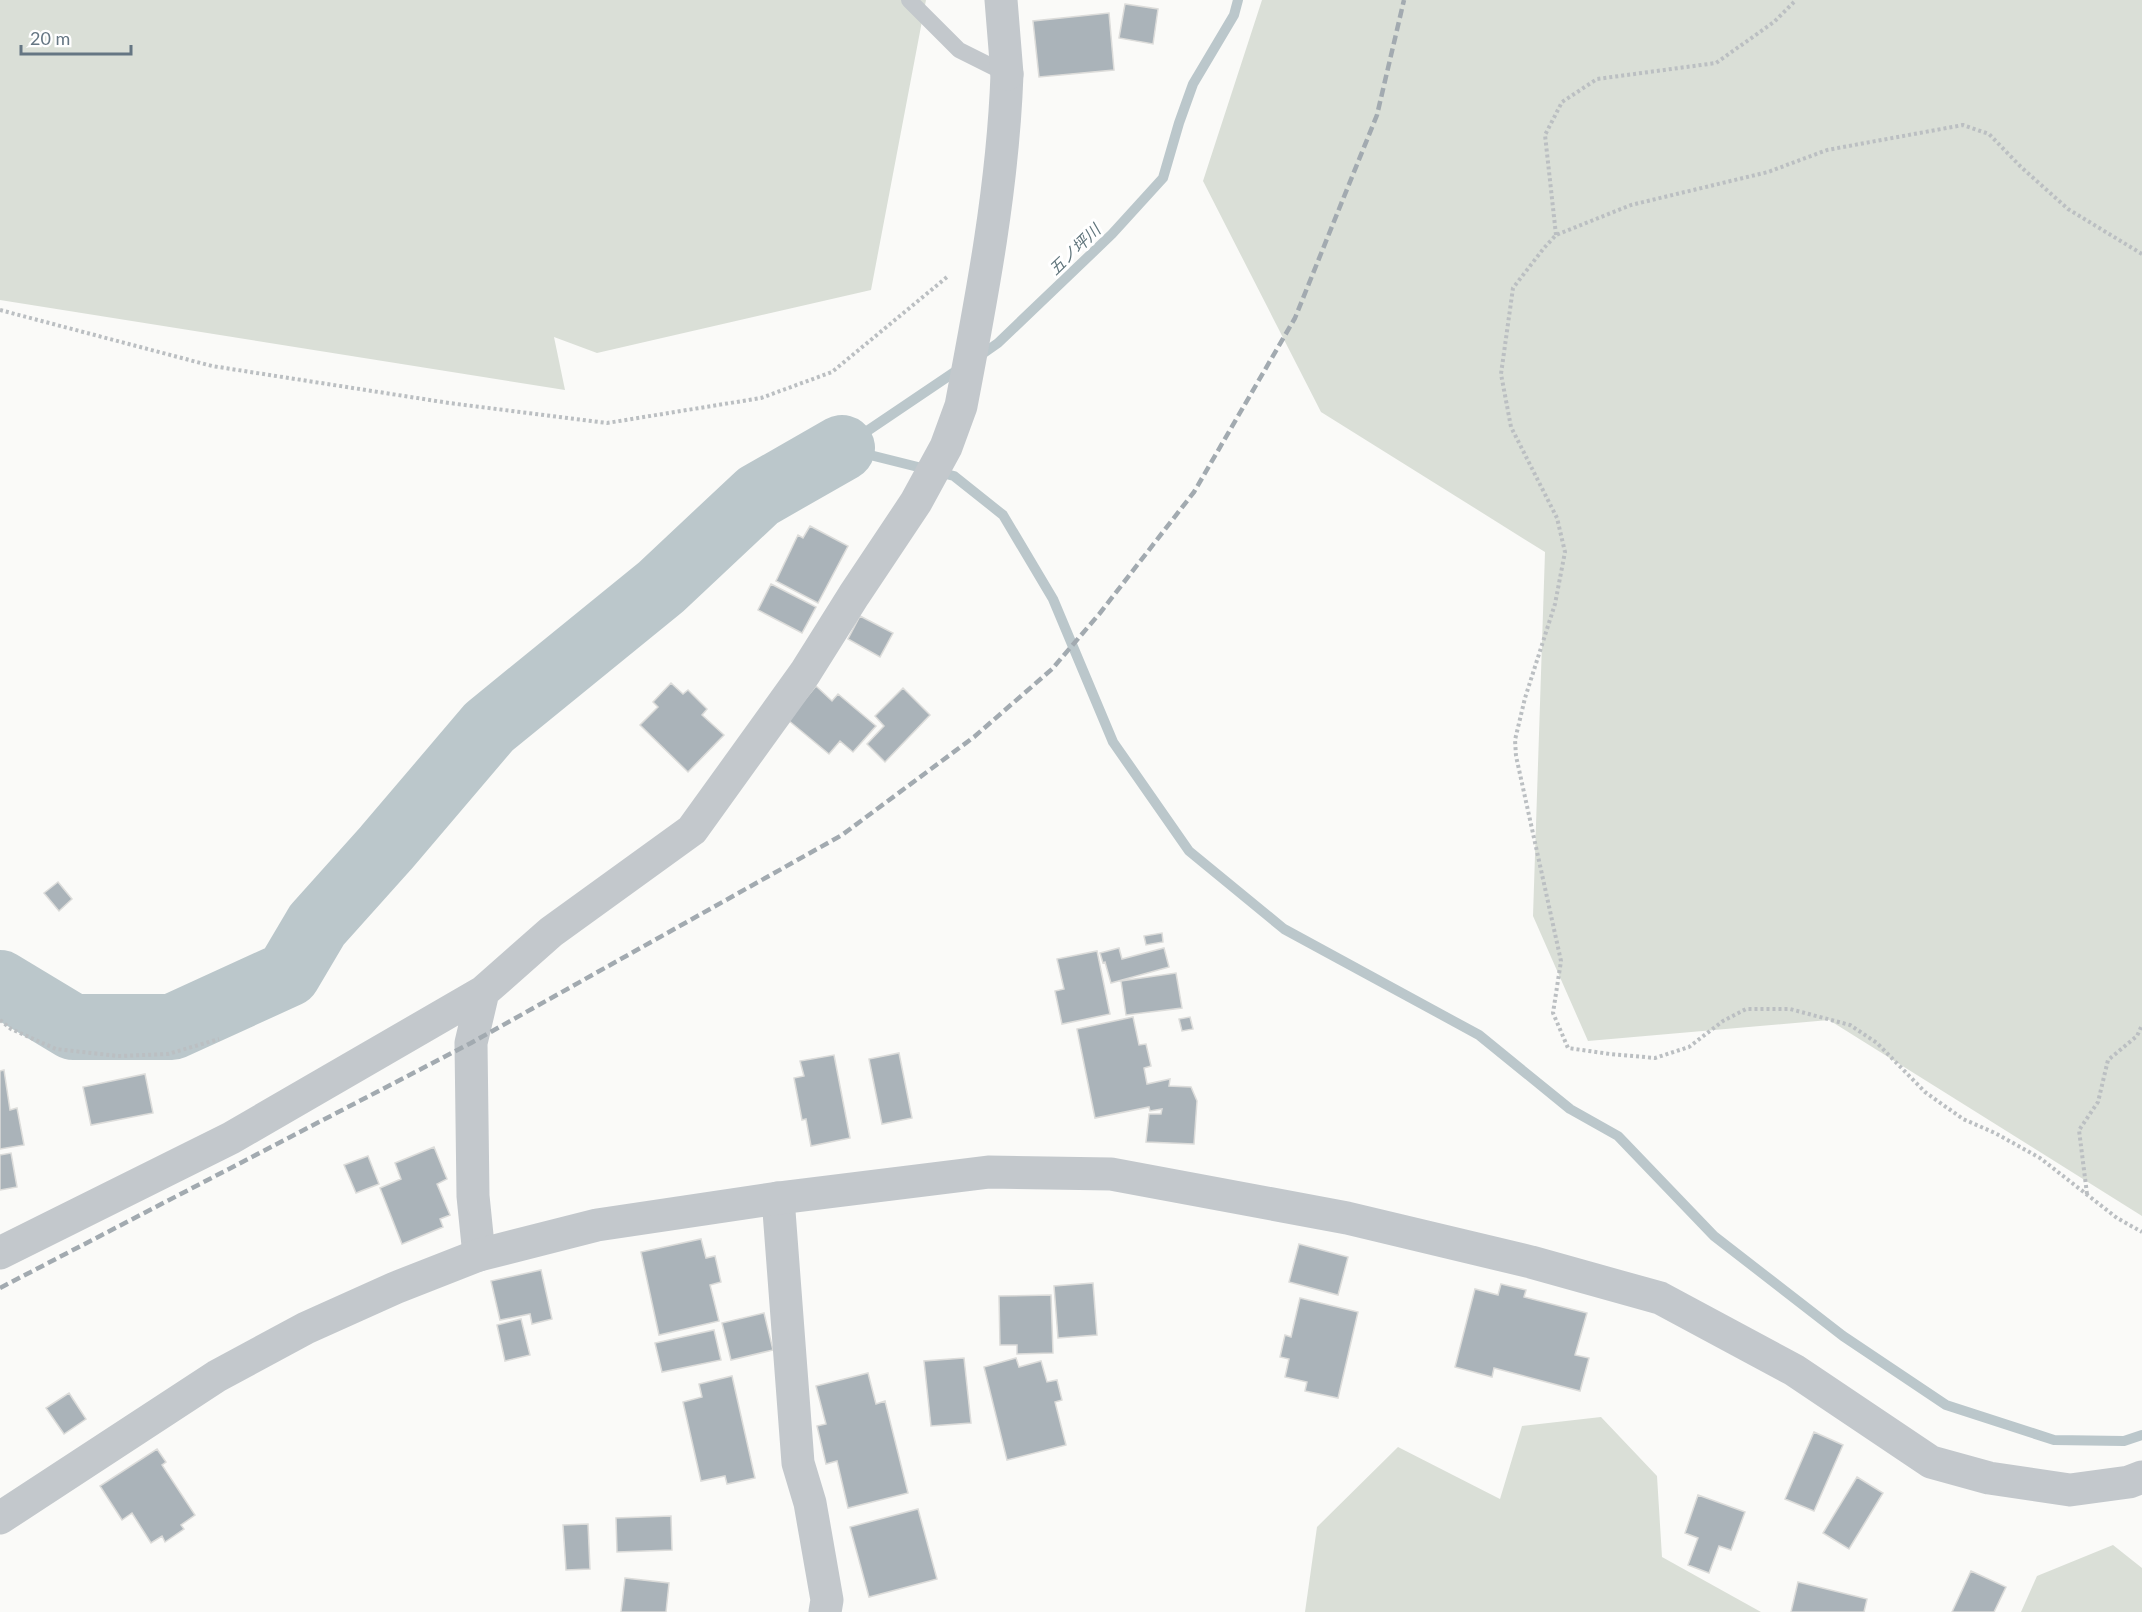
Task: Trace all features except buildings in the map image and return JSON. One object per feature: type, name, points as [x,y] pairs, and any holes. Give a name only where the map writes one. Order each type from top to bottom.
[{"type":"street","points":[[0,1253],[231,1138],[483,992],[551,932],[692,830],[805,673],[916,502],[946,447],[961,405],[990,242],[1005,119],[1007,74],[1001,0]]},
{"type":"street","points":[[479,1255],[473,1196],[471,1043],[483,992]]},
{"type":"street","points":[[0,1518],[217,1376],[266,1349],[306,1328],[395,1288],[479,1255],[597,1225],[778,1198],[988,1172],[1111,1174],[1347,1218],[1531,1262],[1660,1298],[1794,1370],[1931,1462],[1989,1478],[2070,1490],[2129,1482],[2142,1477]]},
{"type":"street","points":[[778,1198],[798,1463],[810,1503],[827,1600],[825,1612]]},
{"type":"lane","points":[[909,0],[959,50],[1007,74]]},
{"type":"path","points":[[1556,235],[1545,135],[1562,102],[1597,79],[1716,63],[1774,22],[1796,0]]},
{"type":"path","points":[[2142,254],[2068,209],[2021,167],[1989,134],[1963,125],[1904,135],[1827,150],[1768,172],[1717,182],[1631,205],[1556,235],[1513,288],[1501,374],[1511,427],[1557,518],[1565,552],[1555,604],[1524,698],[1515,740],[1518,765],[1561,962],[1553,1013],[1568,1048],[1655,1058],[1689,1047],[1723,1021],[1746,1010],[1790,1009],[1850,1025],[1877,1043],[1925,1092],[1963,1119],[1995,1133],[2040,1158],[2116,1218],[2142,1232]]},
{"type":"path","points":[[0,310],[212,366],[449,404],[607,423],[760,398],[832,372],[990,242]]},
{"type":"path","points":[[0,1020],[11,1029],[56,1049],[118,1056],[168,1054],[219,1039]]},
{"type":"path","points":[[2087,1194],[2079,1130],[2098,1102],[2108,1060],[2137,1036],[2142,1025]]},
{"type":"shaded area","points":[[0,0],[926,0],[871,290],[597,353],[554,337],[565,390],[0,300]]},
{"type":"shaded area","points":[[1262,0],[2142,0],[2142,1216],[1829,1020],[1588,1041],[1533,916],[1545,552],[1321,412],[1203,181]]},
{"type":"shaded area","points":[[1601,1417],[1657,1476],[1662,1557],[1761,1612],[1305,1612],[1317,1527],[1398,1447],[1500,1499],[1522,1426]]},
{"type":"shaded area","points":[[2113,1545],[2142,1568],[2142,1612],[2021,1612],[2037,1576]]},
{"type":"waterway","name":"五ノ坪川","points":[[978,357],[998,343],[1112,234],[1163,178],[1193,84],[1234,15],[1238,0]]},
{"type":"waterway","name":"五ノ坪川","points":[[842,448],[962,367]]},
{"type":"waterway","points":[[842,448],[954,476],[1003,515],[1053,599],[1113,742],[1189,851],[1284,929],[1479,1035],[1570,1109],[1618,1136],[1714,1236],[1843,1336],[1946,1405],[2054,1440],[2124,1441],[2142,1435]]},
{"type":"waterway","points":[[0,983],[73,1027],[172,1027],[288,974],[317,925],[489,727],[661,587],[758,496],[842,448]]},
{"type":"railway","points":[[0,1288],[471,1043],[842,835],[974,737],[1052,669],[1100,613],[1194,492],[1295,318],[1377,115],[1404,0]]}]
